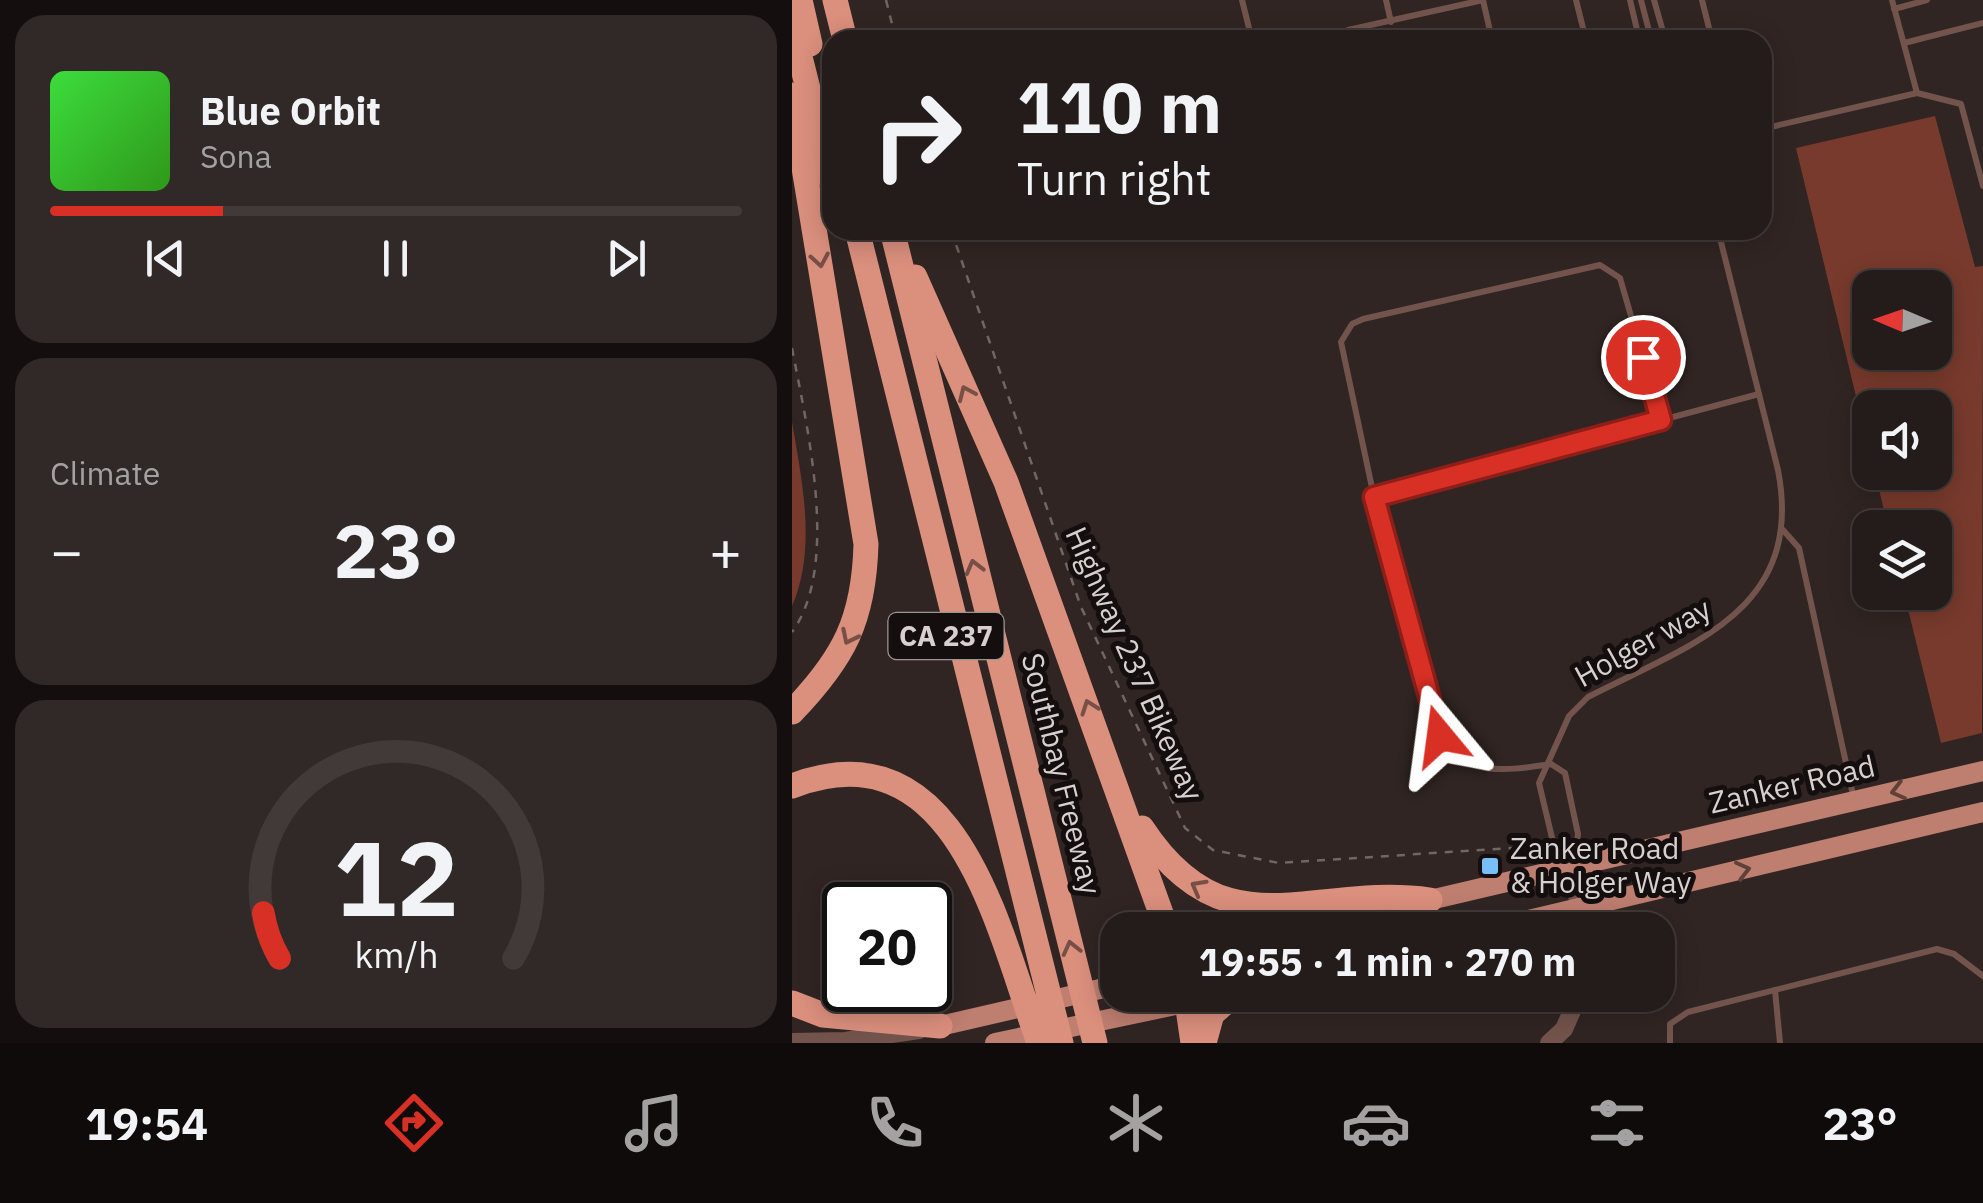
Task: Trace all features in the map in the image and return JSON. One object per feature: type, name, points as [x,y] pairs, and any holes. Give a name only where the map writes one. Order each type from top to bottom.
[{"type":"highway","points":[[800,0],[822,89]]},
{"type":"highway","points":[[835,0],[842,30]]},
{"type":"highway","points":[[792,26],[822,144]]},
{"type":"highway","points":[[792,95],[866,544],[860,610],[849,640],[792,712]]},
{"type":"highway","name":"CA 237","points":[[847,240],[1009,884],[1042,1043]]},
{"type":"highway","points":[[859,240],[1060,1043]]},
{"type":"highway","name":"Southbay Freeway","points":[[895,240],[1094,1043]]},
{"type":"highway","points":[[897,240],[1006,482],[1161,912]]},
{"type":"highway","points":[[792,786],[816,776],[870,774],[894,781],[920,796],[945,822],[970,863],[1042,1043]]},
{"type":"highway","points":[[1123,798],[1178,875],[1220,898],[1267,907],[1391,895],[1430,900]]},
{"type":"highway","points":[[792,1003],[823,1015],[946,1024]]},
{"type":"highway","points":[[1189,1012],[1193,1043]]},
{"type":"highway","points":[[1204,1043],[1214,1012]]},
{"type":"main road","name":"Zanker Road","points":[[1388,912],[1982,770]]},
{"type":"main road","points":[[1611,912],[1982,812]]},
{"type":"main road","points":[[946,1024],[1100,989]]},
{"type":"main road","points":[[994,1043],[1131,1012]]},
{"type":"street","points":[[1574,866],[1580,912]]},
{"type":"street","points":[[1549,1043],[1564,1029],[1572,1012]]},
{"type":"street","points":[[792,1042],[845,1041],[946,1024]]},
{"type":"lane","points":[[1242,0],[1250,30]]},
{"type":"lane","points":[[1386,0],[1391,22]]},
{"type":"lane","points":[[1348,30],[1391,22],[1448,4],[1483,0],[1490,30]]},
{"type":"lane","points":[[1576,0],[1584,30]]},
{"type":"lane","points":[[1630,0],[1637,30]]},
{"type":"lane","points":[[1640,0],[1649,30]]},
{"type":"lane","points":[[1654,0],[1662,28]]},
{"type":"lane","points":[[1702,0],[1710,30]]},
{"type":"lane","points":[[1892,0],[1918,92]]},
{"type":"lane","points":[[1894,10],[1926,0]]},
{"type":"lane","points":[[1904,43],[1982,23]]},
{"type":"lane","points":[[1772,127],[1918,92],[1962,104],[1979,156],[1982,186]]},
{"type":"lane","name":"Holger way","points":[[1551,764],[1577,705],[1716,630],[1750,601],[1774,564],[1783,530],[1784,503],[1720,240]]},
{"type":"lane","points":[[1574,866],[1578,834],[1565,773],[1551,764],[1486,770],[1463,762],[1445,745],[1374,497],[1343,351],[1346,331],[1363,319],[1588,264],[1600,265],[1620,278],[1661,420]]},
{"type":"lane","points":[[1374,497],[1759,394]]},
{"type":"lane","points":[[1783,530],[1799,548],[1854,801]]},
{"type":"lane","points":[[1551,764],[1540,783],[1553,842],[1574,866]]},
{"type":"lane","points":[[1670,1043],[1670,1024],[1688,1012],[1937,949],[1954,954],[1982,976]]},
{"type":"lane","points":[[1775,990],[1780,1043]]},
{"type":"path","points":[[886,0],[894,30]]},
{"type":"path","name":"Highway 237 Bikeway","points":[[954,240],[1081,606],[1174,812],[1197,841],[1213,850],[1279,863],[1527,846],[1535,850]]},
{"type":"path","points":[[792,348],[810,444],[815,528],[812,584],[792,632]]},
{"type":"shaded area","points":[[1935,116],[1975,267],[1983,266],[1982,733],[1941,743],[1908,610],[1952,610],[1952,510],[1884,510],[1879,490],[1952,490],[1952,390],[1854,390],[1796,148]]},
{"type":"shaded area","points":[[792,422],[806,538],[800,584],[792,606]]},
{"type":"place","name":"Zanker Road & Holger Way","points":[[1490,866]]},
{"type":"route","points":[[1440,736],[1374,497],[1661,420],[1643,357]]}]
